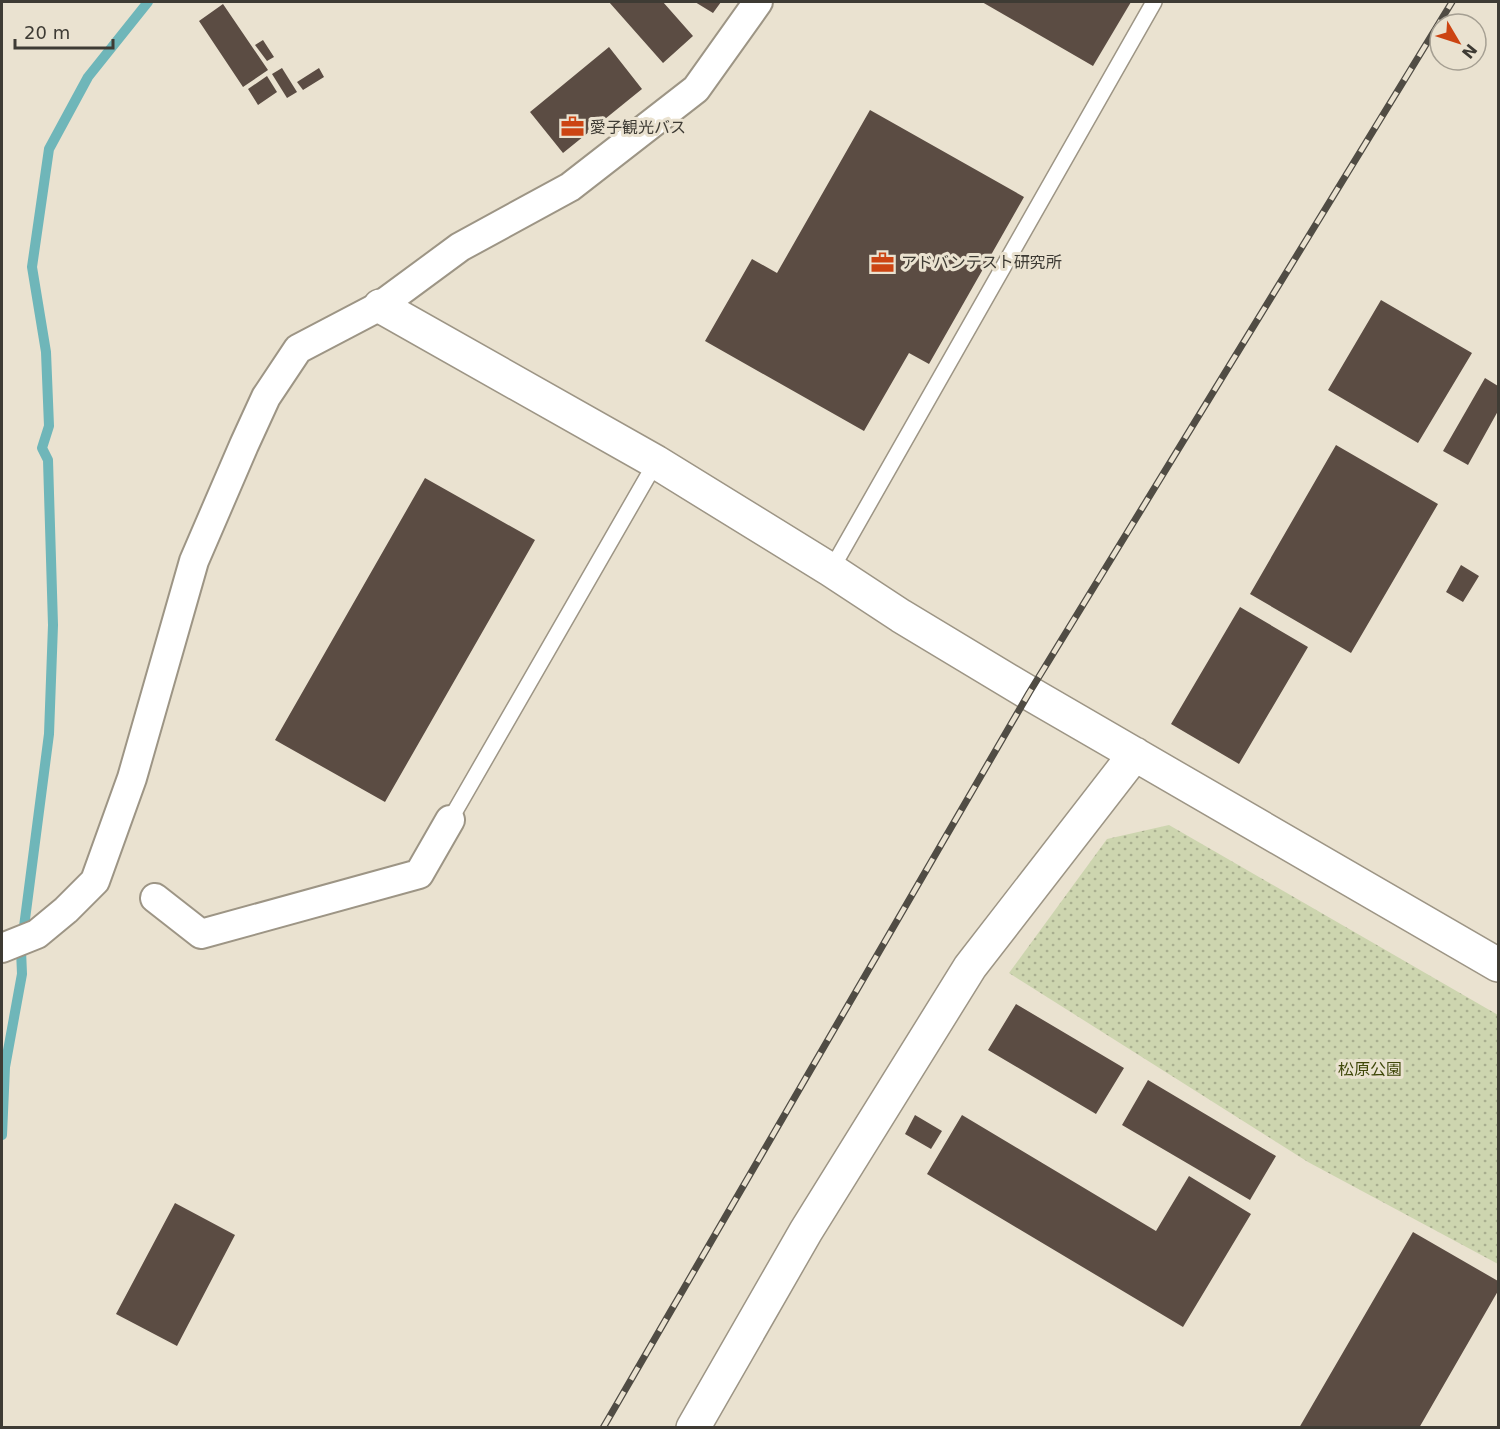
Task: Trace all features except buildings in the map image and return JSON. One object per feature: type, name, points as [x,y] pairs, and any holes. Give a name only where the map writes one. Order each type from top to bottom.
[{"type":"street","points":[[2,948],[37,934],[72,905],[95,881],[132,778],[194,561],[266,398],[298,349],[380,306],[460,247],[570,187],[696,89],[758,2]]},
{"type":"street","points":[[380,306],[657,462],[943,642],[1498,965]]},
{"type":"street","points":[[693,1428],[806,1231],[970,968],[1135,754]]},
{"type":"street","points":[[155,898],[201,934],[419,874],[450,820]]},
{"type":"lane","points":[[831,570],[1154,2]]},
{"type":"lane","points":[[450,820],[657,462]]},
{"type":"green space","name":"松原公園","points":[[1169,825],[1498,1015],[1498,1264],[1308,1162],[1009,973],[1107,839]]},
{"type":"waterway","points":[[2,1135],[5,1067],[22,974],[21,950],[49,734],[53,625],[48,460],[42,448],[49,426],[46,352],[32,267],[49,149],[88,77],[148,2]]},
{"type":"railway","points":[[603,1428],[1029,693],[1452,2]]},
{"type":"place","name":"愛子観光バス","points":[[572,127]]},
{"type":"place","name":"アドバンテスト研究所","points":[[883,262]]}]
